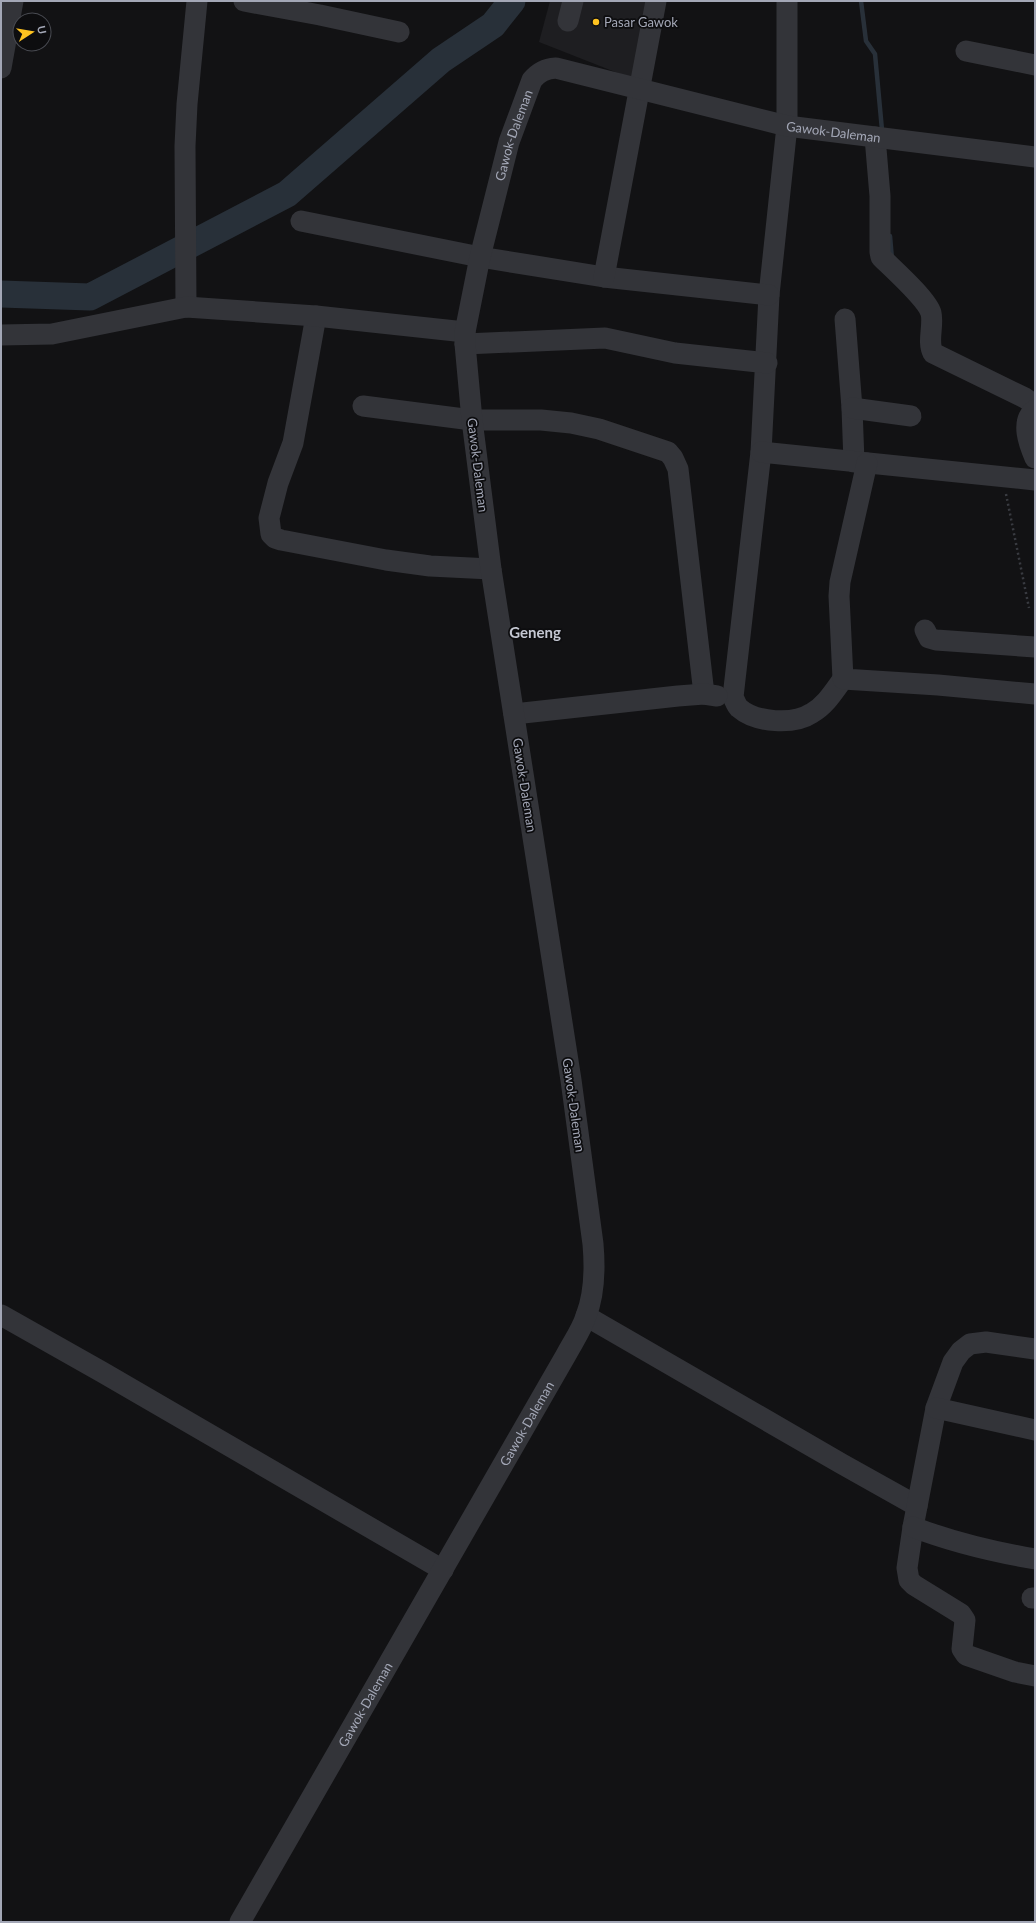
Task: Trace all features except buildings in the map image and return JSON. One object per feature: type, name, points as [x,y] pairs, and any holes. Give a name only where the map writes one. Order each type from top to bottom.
[{"type":"street","points":[[1,68],[14,1]]},
{"type":"street","points":[[186,307],[185,232],[187,111],[197,1]]},
{"type":"street","points":[[244,1],[320,8],[399,32]]},
{"type":"street","points":[[568,21],[573,1]]},
{"type":"street","points":[[604,278],[656,1]]},
{"type":"street","points":[[787,1],[787,126],[769,295],[762,452],[734,697],[738,707],[749,714],[761,718],[778,720],[800,719],[811,714],[824,705],[843,679],[839,596],[840,582],[860,462],[852,408],[845,320]]},
{"type":"street","points":[[966,51],[1035,65]]},
{"type":"street","name":"Gawok-Daleman","points":[[240,1922],[566,1355],[586,1316],[593,1287],[593,1244],[571,1080],[491,569],[472,420],[465,338],[480,257],[509,142],[532,80],[535,76],[546,69],[556,68],[787,126],[1035,157]]},
{"type":"street","points":[[875,137],[880,196],[881,257],[914,291],[930,311],[930,346],[933,353],[1025,398],[1035,406]]},
{"type":"street","points":[[301,221],[480,257],[604,278],[769,295]]},
{"type":"street","points":[[1,335],[52,334],[186,307],[316,316],[465,338],[605,338],[675,353],[767,363]]},
{"type":"street","points":[[316,316],[294,443],[272,500],[269,518],[271,534],[275,538],[281,540],[386,560],[430,566],[491,569]]},
{"type":"street","points":[[363,406],[472,420],[541,420],[571,423],[599,429],[668,452],[673,458],[678,469],[704,694]]},
{"type":"street","points":[[852,408],[911,416]]},
{"type":"street","points":[[1035,410],[1028,418],[1027,432],[1035,458]]},
{"type":"street","points":[[762,452],[1003,478],[1035,480]]},
{"type":"street","points":[[925,630],[929,638],[936,640],[1035,647]]},
{"type":"street","points":[[843,679],[938,685],[1035,694]]},
{"type":"street","points":[[514,714],[704,694],[734,697]]},
{"type":"street","points":[[1,1315],[443,1570]]},
{"type":"street","points":[[586,1316],[913,1504]]},
{"type":"street","points":[[1035,1349],[986,1342],[970,1344],[961,1351],[954,1362],[936,1408],[913,1504],[913,1527],[907,1568],[909,1580],[914,1585],[961,1614],[965,1620],[962,1649],[966,1655],[1015,1672],[1035,1676]]},
{"type":"street","points":[[936,1408],[1035,1430]]},
{"type":"street","points":[[913,1527],[1006,1554],[1035,1559]]},
{"type":"path","points":[[1003,478],[1029,608]]},
{"type":"shaded area","name":"Pasar Gawok","points":[[550,1],[650,1],[638,81],[539,42]]},
{"type":"waterway","points":[[1,294],[90,297],[287,194],[441,60],[493,25],[512,1]]},
{"type":"waterway","points":[[861,1],[866,41],[875,54],[882,130]]},
{"type":"waterway","points":[[890,236],[892,259]]},
{"type":"place","name":"Pasar Gawok","points":[[596,22]]},
{"type":"district","name":"Geneng","points":[[535,632]]}]
